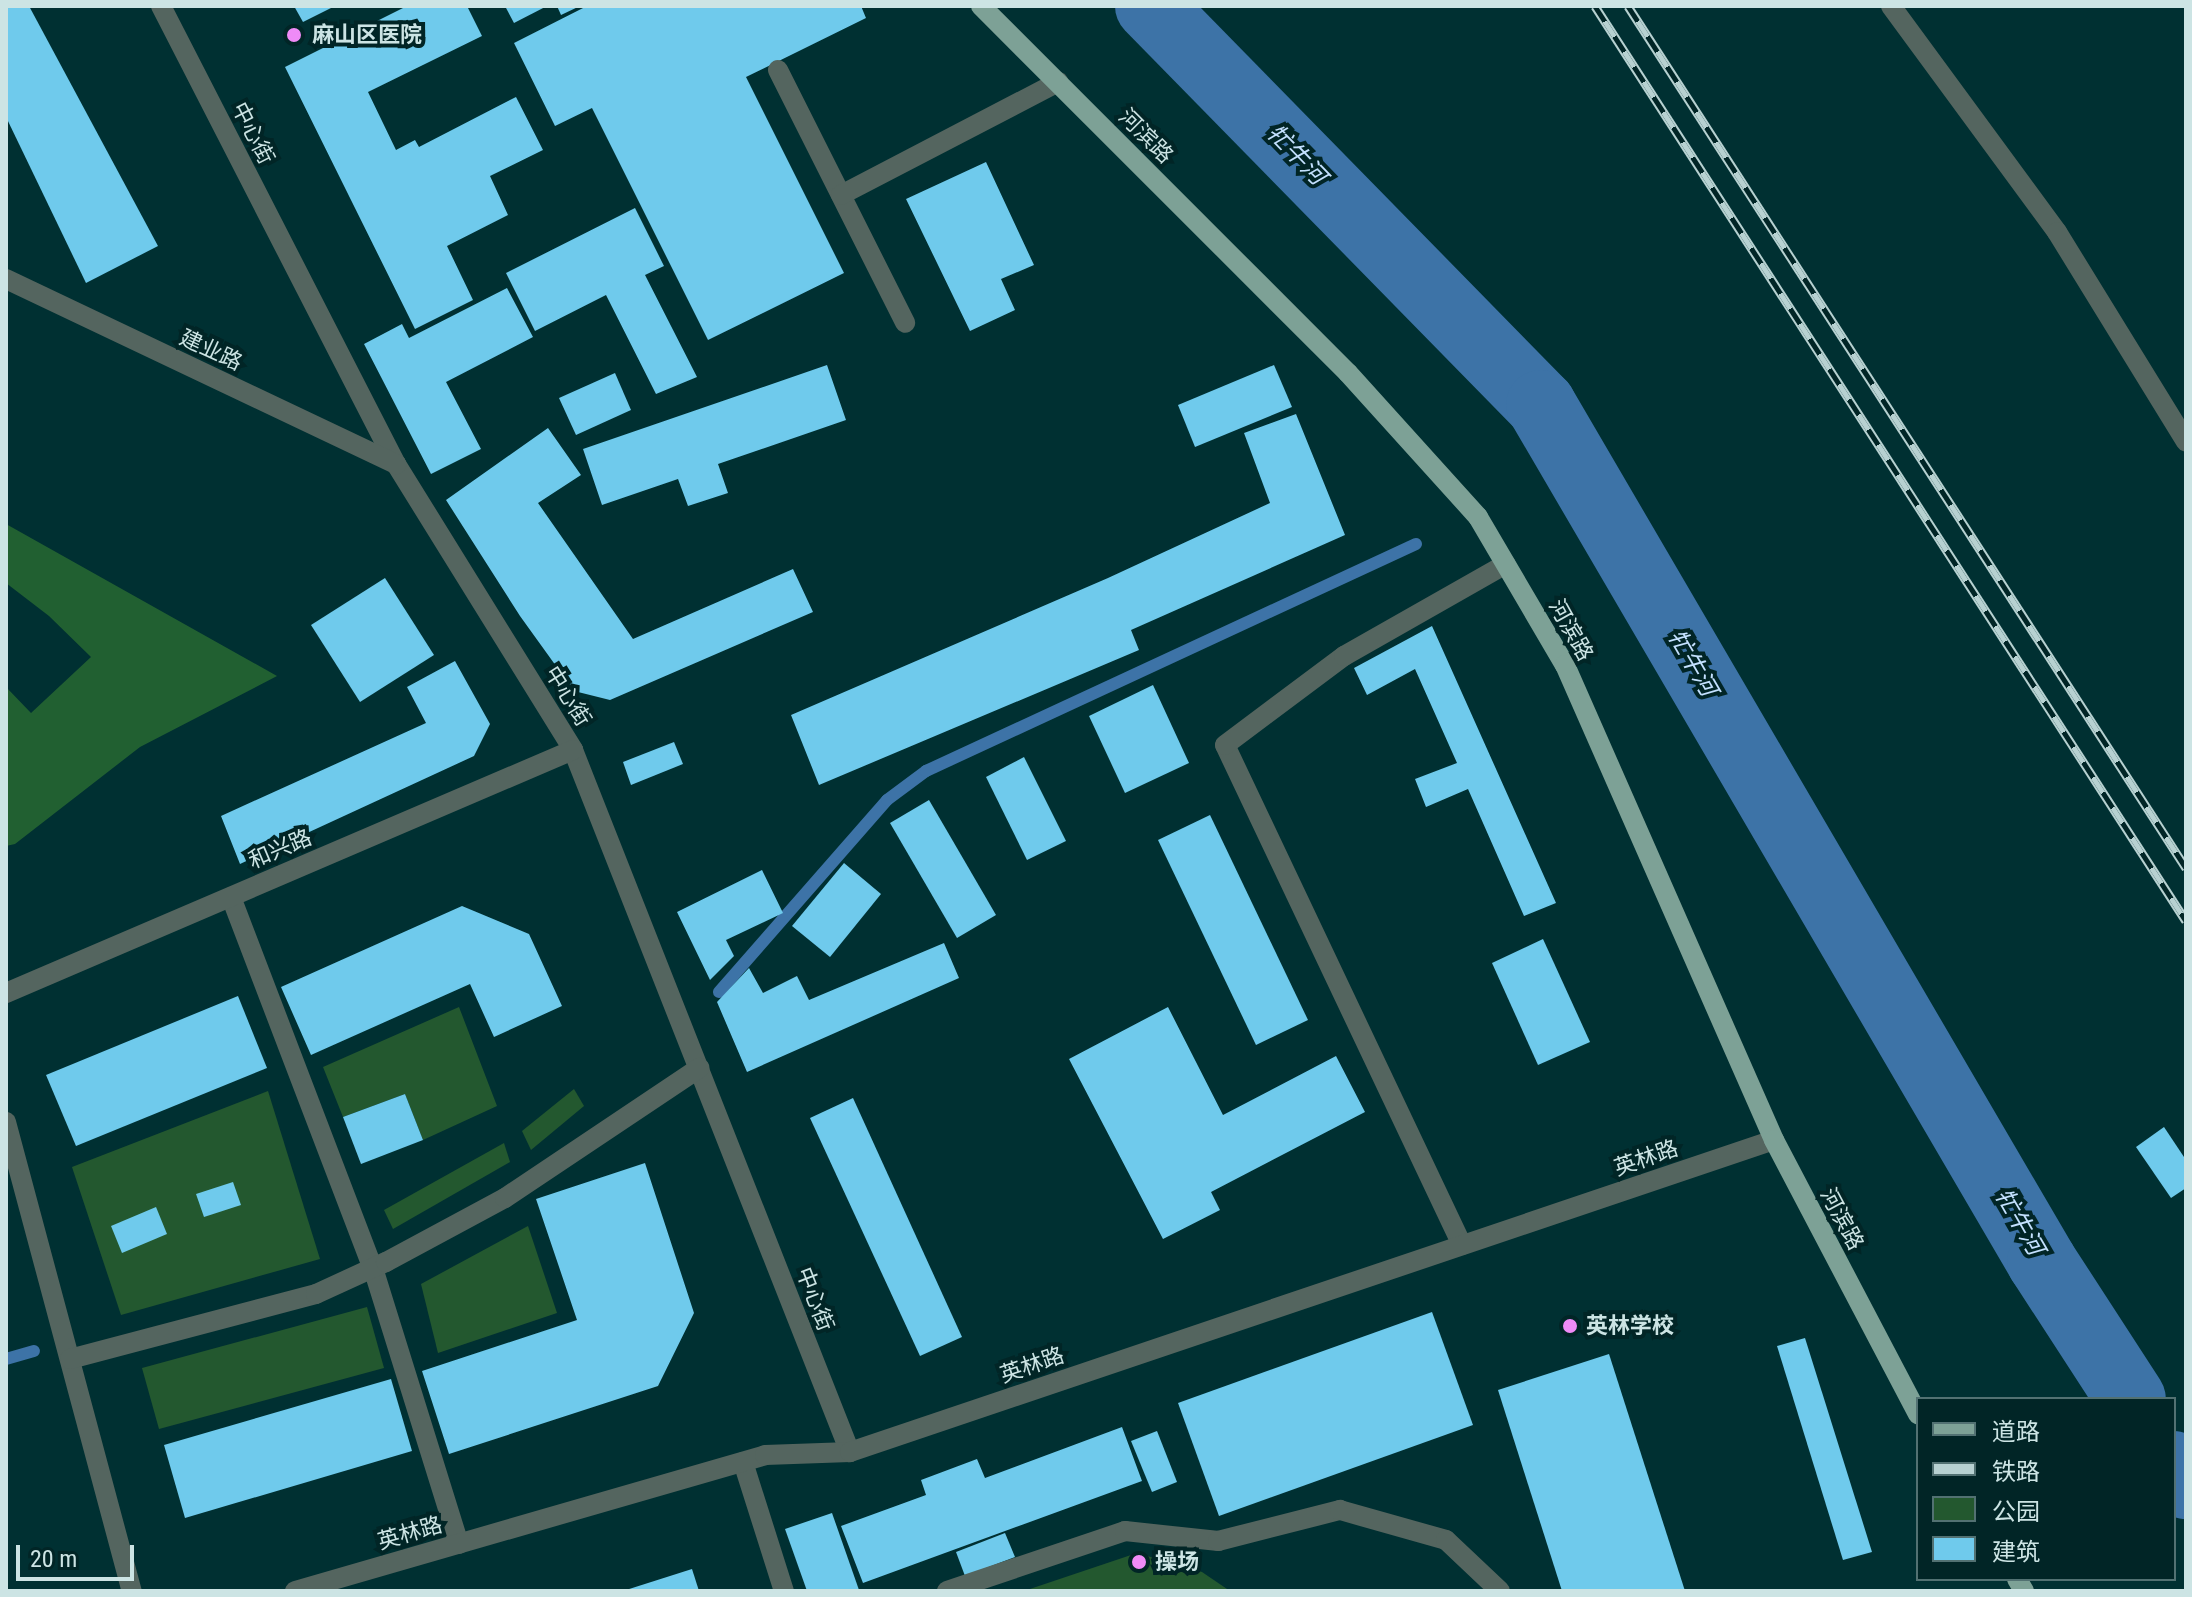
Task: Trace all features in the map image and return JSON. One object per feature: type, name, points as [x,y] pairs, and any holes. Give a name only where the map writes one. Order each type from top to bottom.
[{"type":"main road","name":"河滨路","points":[[981,6],[1348,373],[1478,517],[1565,665],[1774,1140],[1916,1410]]},
{"type":"street","name":"中心街","points":[[161,6],[396,464],[573,750],[850,1452]]},
{"type":"street","points":[[1891,6],[2057,232],[2186,442]]},
{"type":"street","points":[[778,70],[905,323]]},
{"type":"street","points":[[841,195],[1058,82]]},
{"type":"street","name":"建业路","points":[[6,279],[396,464]]},
{"type":"street","points":[[1462,1245],[1225,745],[1344,656],[1506,564]]},
{"type":"street","name":"和兴路","points":[[6,993],[573,750]]},
{"type":"street","points":[[231,897],[373,1268],[459,1544]]},
{"type":"street","points":[[70,1359],[316,1294],[373,1268],[505,1198],[699,1068]]},
{"type":"street","points":[[6,1122],[132,1591]]},
{"type":"street","name":"英林路","points":[[295,1591],[765,1455],[850,1452],[1774,1140]]},
{"type":"street","points":[[743,1462],[784,1591]]},
{"type":"street","points":[[947,1591],[1125,1531],[1218,1541],[1340,1510],[1446,1540],[1500,1591]]},
{"type":"green space","points":[[6,524],[277,676],[140,747],[15,844],[6,846],[6,687],[31,713],[91,657],[49,616],[6,583]]},
{"type":"green space","points":[[459,1007],[497,1106],[423,1140],[405,1094],[343,1117],[323,1067]]},
{"type":"green space","points":[[574,1089],[584,1106],[531,1150],[522,1131]]},
{"type":"green space","points":[[268,1091],[320,1259],[121,1315],[72,1167]]},
{"type":"green space","points":[[504,1143],[510,1162],[393,1229],[384,1210]]},
{"type":"green space","points":[[528,1226],[557,1313],[438,1353],[421,1284]]},
{"type":"green space","points":[[367,1307],[384,1368],[159,1429],[142,1368]]},
{"type":"green space","name":"操场","points":[[1137,1553],[1202,1572],[1230,1591],[1024,1591]]},
{"type":"building","points":[[6,6],[29,6],[158,246],[86,283],[6,117]]},
{"type":"building","points":[[294,6],[335,6],[303,22]]},
{"type":"building","points":[[407,6],[467,6],[482,36],[368,92],[396,150],[415,140],[419,147],[516,97],[543,150],[490,176],[508,215],[447,246],[473,300],[415,329],[285,67]]},
{"type":"building","points":[[505,6],[547,6],[514,23]]},
{"type":"building","points":[[557,6],[580,6],[561,15]]},
{"type":"building","points":[[587,6],[861,6],[866,18],[746,77],[844,273],[708,340],[592,108],[555,126],[514,43]]},
{"type":"building","points":[[986,162],[1034,265],[1001,279],[1015,310],[970,331],[906,199]]},
{"type":"building","points":[[635,208],[664,266],[645,275],[697,377],[656,394],[606,295],[535,331],[506,273]]},
{"type":"building","points":[[507,288],[533,337],[446,382],[481,449],[431,474],[364,344],[402,324],[409,338]]},
{"type":"building","points":[[827,365],[846,420],[718,464],[728,493],[688,506],[678,479],[602,505],[583,449]]},
{"type":"building","points":[[1274,365],[1292,407],[1195,447],[1178,405]]},
{"type":"building","points":[[615,373],[631,410],[576,435],[559,398]]},
{"type":"building","points":[[1296,414],[1345,535],[1131,630],[1139,650],[819,785],[791,715],[1108,578],[1270,503],[1244,433]]},
{"type":"building","points":[[548,428],[581,475],[538,503],[633,639],[793,569],[813,612],[610,700],[574,691],[520,616],[446,500]]},
{"type":"building","points":[[385,578],[434,655],[360,702],[311,625]]},
{"type":"building","points":[[1432,626],[1556,903],[1524,916],[1468,789],[1426,807],[1415,779],[1457,763],[1415,669],[1367,695],[1354,668]]},
{"type":"building","points":[[455,661],[490,724],[474,756],[240,864],[221,816],[426,723],[407,687]]},
{"type":"building","points":[[1153,685],[1189,763],[1125,793],[1089,716]]},
{"type":"building","points":[[674,742],[683,764],[631,785],[623,762]]},
{"type":"building","points":[[1024,757],[1066,841],[1027,860],[986,777]]},
{"type":"building","points":[[929,800],[996,915],[957,938],[890,823]]},
{"type":"building","points":[[1210,815],[1308,1020],[1256,1045],[1158,840]]},
{"type":"building","points":[[844,863],[881,894],[830,957],[792,926]]},
{"type":"building","points":[[762,870],[783,913],[726,940],[734,956],[710,980],[677,912]]},
{"type":"building","points":[[462,906],[529,934],[562,1006],[494,1037],[470,984],[311,1055],[281,987]]},
{"type":"building","points":[[1543,939],[1590,1042],[1538,1065],[1492,963]]},
{"type":"building","points":[[944,943],[959,978],[747,1072],[717,1002],[749,968],[763,993],[797,976],[809,1000]]},
{"type":"building","points":[[238,996],[267,1068],[76,1146],[46,1075]]},
{"type":"building","points":[[1168,1007],[1223,1115],[1336,1056],[1365,1112],[1211,1192],[1220,1210],[1163,1239],[1069,1059]]},
{"type":"building","points":[[405,1094],[423,1140],[361,1164],[343,1117]]},
{"type":"building","points":[[853,1098],[962,1337],[920,1356],[810,1118]]},
{"type":"building","points":[[2164,1127],[2186,1160],[2186,1188],[2171,1198],[2136,1147]]},
{"type":"building","points":[[645,1163],[694,1313],[658,1386],[449,1454],[422,1371],[577,1320],[536,1199]]},
{"type":"building","points":[[233,1182],[241,1205],[204,1217],[196,1194]]},
{"type":"building","points":[[156,1207],[167,1234],[122,1253],[111,1226]]},
{"type":"building","points":[[1432,1312],[1473,1425],[1219,1516],[1178,1403]]},
{"type":"building","points":[[1805,1338],[1872,1552],[1843,1560],[1777,1346]]},
{"type":"building","points":[[1609,1354],[1685,1591],[1562,1591],[1498,1390]]},
{"type":"building","points":[[391,1379],[412,1451],[185,1518],[164,1445]]},
{"type":"building","points":[[1122,1427],[1142,1481],[863,1583],[841,1526],[926,1495],[921,1480],[977,1459],[985,1478]]},
{"type":"building","points":[[1157,1431],[1177,1482],[1152,1492],[1131,1441]]},
{"type":"building","points":[[832,1513],[859,1590],[807,1591],[785,1529]]},
{"type":"building","points":[[1005,1533],[1015,1557],[965,1576],[956,1552]]},
{"type":"building","points":[[692,1569],[699,1591],[626,1591],[626,1590]]},
{"type":"waterway","name":"牤牛河","points":[[1150,6],[1541,405],[2042,1262],[2130,1397]]},
{"type":"waterway","points":[[719,992],[887,800],[926,771],[1416,544]]},
{"type":"waterway","points":[[6,1359],[34,1351]]},
{"type":"waterway","name":"牤牛河","points":[[2176,1469],[2186,1484]]},
{"type":"railway","points":[[1595,6],[2186,921]]},
{"type":"railway","points":[[1628,6],[2186,868]]},
{"type":"place","name":"麻山区医院","points":[[294,35]]},
{"type":"place","name":"英林学校","points":[[1570,1326]]},
{"type":"place","name":"操场","points":[[1139,1562]]}]
